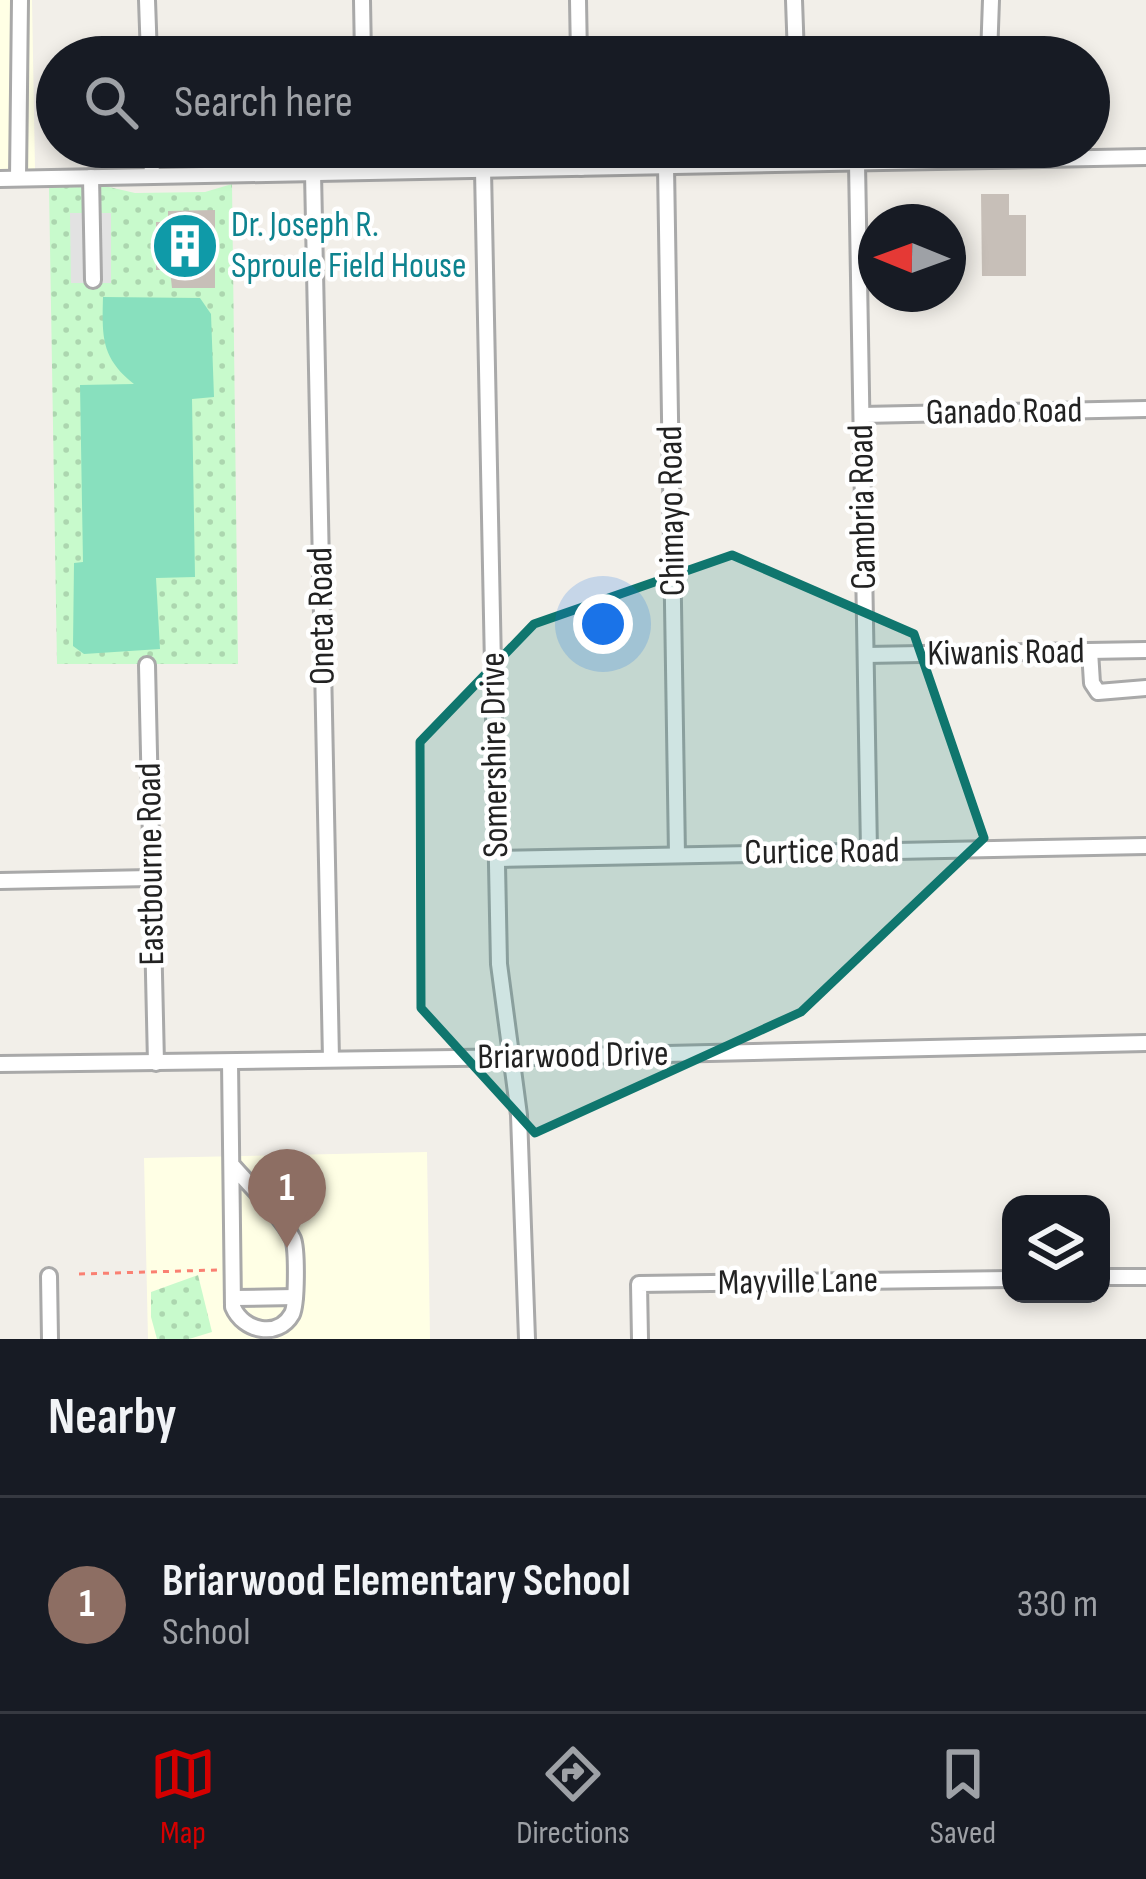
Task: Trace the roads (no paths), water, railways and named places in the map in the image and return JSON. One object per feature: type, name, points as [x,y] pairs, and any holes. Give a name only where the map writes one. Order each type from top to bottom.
[{"type":"street","points":[[18,178],[20,0]]},
{"type":"street","points":[[147,0],[148,36]]},
{"type":"street","points":[[362,0],[362,36]]},
{"type":"street","points":[[578,0],[579,36]]},
{"type":"street","points":[[794,0],[795,36]]},
{"type":"street","points":[[990,36],[992,0]]},
{"type":"street","points":[[1110,156],[1146,157]]},
{"type":"street","points":[[152,168],[152,176]]},
{"type":"street","points":[[0,179],[581,168]]},
{"type":"street","name":"Chimayo Road","points":[[666,168],[677,855]]},
{"type":"street","name":"Cambria Road","points":[[857,168],[869,851]]},
{"type":"street","name":"Somershire Drive","points":[[483,170],[499,964],[519,1114],[526,1339]]},
{"type":"street","name":"Oneta Road","points":[[313,173],[331,1059]]},
{"type":"street","points":[[91,177],[93,280]]},
{"type":"street","name":"Ganado Road","points":[[862,415],[1146,409]]},
{"type":"street","name":"Kiwanis Road","points":[[866,655],[1146,650]]},
{"type":"street","points":[[1090,651],[1092,683],[1098,692],[1146,688]]},
{"type":"street","name":"Eastbourne Road","points":[[147,665],[156,1063]]},
{"type":"street","name":"Curtice Road","points":[[497,859],[1146,846]]},
{"type":"street","points":[[0,881],[151,878]]},
{"type":"street","name":"Briarwood Drive","points":[[0,1064],[1146,1043]]},
{"type":"street","points":[[230,1062],[233,1298],[240,1320],[272,1330],[289,1319],[295,1298],[295,1241],[232,1165]]},
{"type":"street","points":[[49,1276],[50,1339]]},
{"type":"street","points":[[1110,1277],[1146,1277]]},
{"type":"street","name":"Mayville Lane","points":[[640,1339],[639,1285],[1002,1279]]},
{"type":"street","points":[[233,1298],[295,1298]]},
{"type":"place","name":"Dr. Joseph R. Sproule Field House","points":[[185,246]]},
{"type":"place","name":"Briarwood Elementary School","points":[[287,1248]]}]
